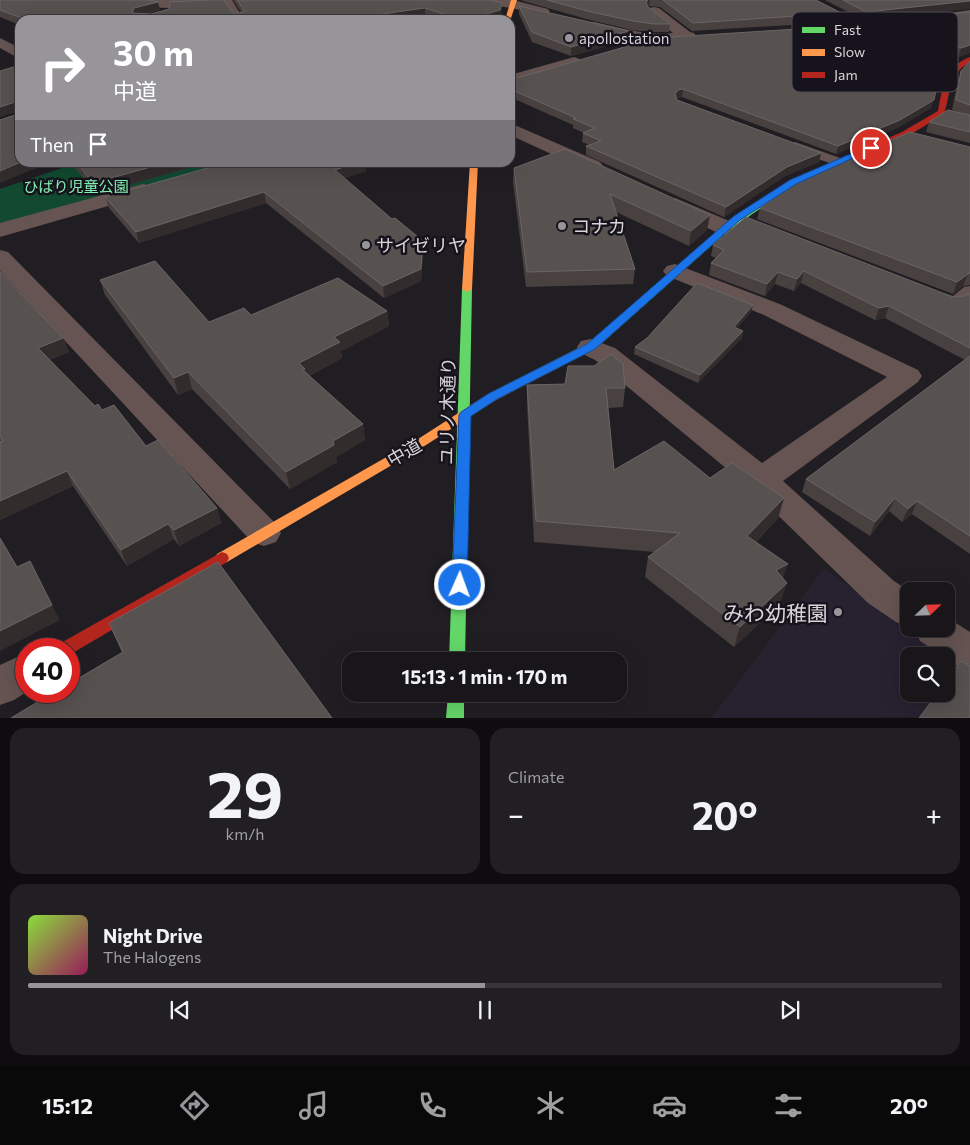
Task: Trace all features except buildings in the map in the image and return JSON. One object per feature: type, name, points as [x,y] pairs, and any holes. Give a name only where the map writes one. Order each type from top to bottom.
[{"type":"street","points":[[135,0],[172,5],[217,0]]},
{"type":"street","points":[[483,0],[513,2],[555,15]]},
{"type":"street","points":[[812,0],[835,12]]},
{"type":"street","points":[[509,15],[513,2]]},
{"type":"street","points":[[165,15],[172,5]]},
{"type":"street","points":[[654,11],[686,36]]},
{"type":"street","points":[[582,23],[627,35],[658,39]]},
{"type":"street","points":[[621,49],[658,39],[704,35]]},
{"type":"street","points":[[0,42],[15,50]]},
{"type":"street","points":[[515,79],[593,57]]},
{"type":"street","points":[[941,112],[946,92]]},
{"type":"street","name":"中道","points":[[80,640],[465,415],[492,397],[591,347],[675,271],[732,223],[793,182],[905,134],[941,112]]},
{"type":"street","points":[[515,130],[609,174]]},
{"type":"street","points":[[905,134],[933,141]]},
{"type":"street","name":"ユリノ木通り","points":[[457,652],[468,254],[474,167]]},
{"type":"street","points":[[0,230],[159,186]]},
{"type":"street","points":[[654,194],[732,223]]},
{"type":"street","points":[[0,257],[264,533]]},
{"type":"street","points":[[675,271],[773,310],[908,376],[761,480]]},
{"type":"street","points":[[591,347],[606,354],[761,480],[881,592],[900,605]]},
{"type":"street","points":[[948,638],[970,653]]},
{"type":"street","points":[[0,686],[15,677]]},
{"type":"street","points":[[455,718],[456,702]]},
{"type":"lane","points":[[226,0],[237,15]]},
{"type":"lane","points":[[941,112],[956,116]]},
{"type":"lane","points":[[782,141],[838,162]]},
{"type":"lane","points":[[732,223],[755,226]]},
{"type":"lane","points":[[928,292],[955,303],[970,291]]},
{"type":"shaded area","name":"みわ幼稚園","points":[[824,568],[900,623],[900,638],[921,638],[934,647],[900,647],[900,702],[955,702],[955,662],[970,671],[970,717],[711,718]]},
{"type":"green space","name":"ひばり児童公園","points":[[65,167],[227,167],[0,230],[0,189]]},
{"type":"traffic: fast","points":[[598,341],[726,228],[793,182],[824,169]]},
{"type":"traffic: fast","points":[[457,652],[467,289]]},
{"type":"traffic: fast","points":[[455,718],[456,702]]},
{"type":"traffic: slow","points":[[510,15],[514,0]]},
{"type":"traffic: slow","points":[[467,289],[474,167]]},
{"type":"traffic: slow","points":[[222,558],[422,442],[492,397],[591,347],[598,341]]},
{"type":"traffic: jam","points":[[811,0],[834,12]]},
{"type":"traffic: jam","points":[[958,67],[970,59]]},
{"type":"traffic: jam","points":[[824,169],[905,134],[941,112],[945,92]]},
{"type":"traffic: jam","points":[[80,640],[222,558]]},
{"type":"place","name":"apollostation","points":[[569,38]]},
{"type":"place","name":"コナカ","points":[[562,226]]},
{"type":"place","name":"サイゼリヤ","points":[[366,245]]},
{"type":"place","name":"みわ幼稚園","points":[[838,612]]},
{"type":"route","points":[[460,585],[465,415],[492,397],[591,347],[737,218],[793,182],[871,148]]}]
